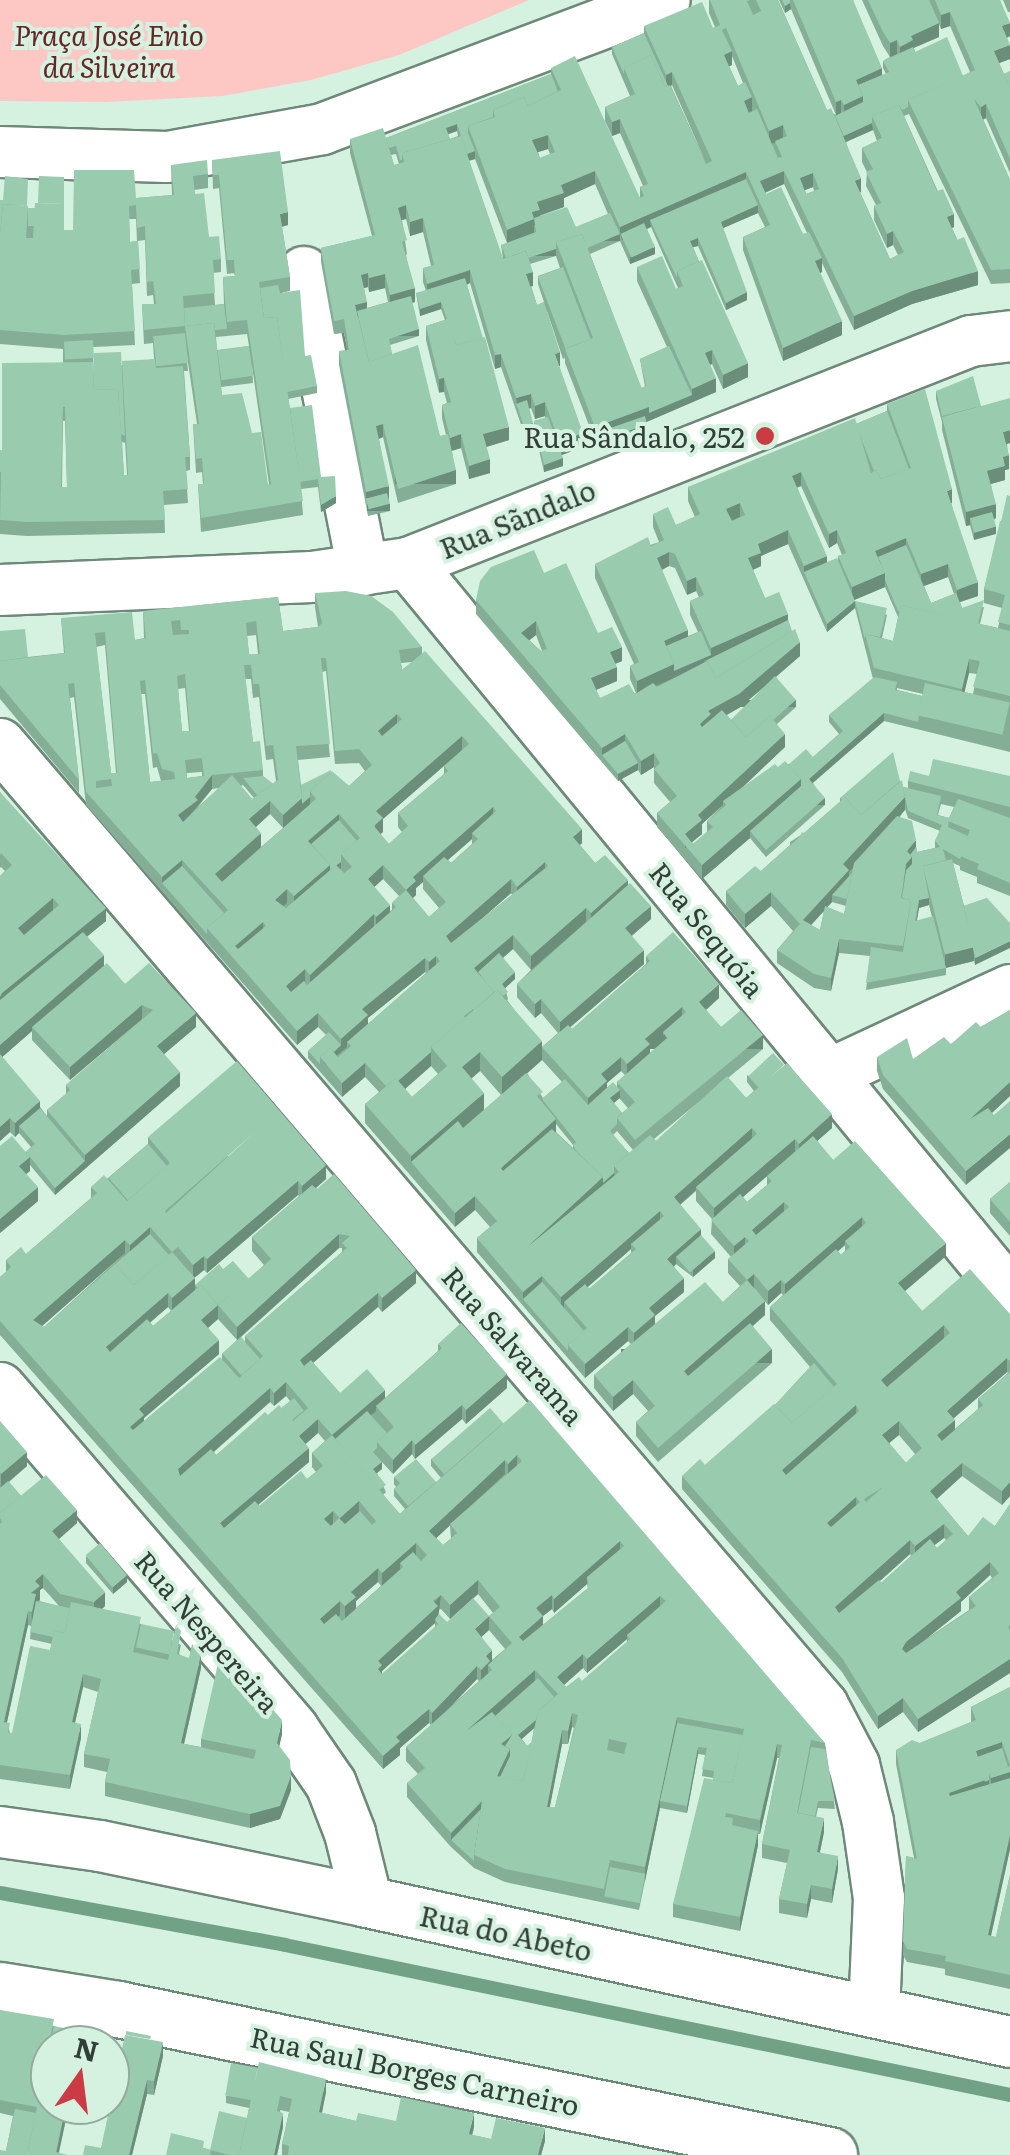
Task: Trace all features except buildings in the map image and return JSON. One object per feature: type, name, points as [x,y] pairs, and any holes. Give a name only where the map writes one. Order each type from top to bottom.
[{"type":"street","points":[[0,152],[167,157],[322,129],[665,0]]},
{"type":"street","points":[[304,272],[386,566]]},
{"type":"street","name":"Rua Sãndalo","points":[[0,590],[312,577],[386,566],[971,341],[1010,336]]},
{"type":"street","name":"Rua Sequóia","points":[[386,566],[828,1075],[1010,1294]]},
{"type":"street","name":"Rua Salvarama","points":[[0,744],[823,1706],[854,1765],[868,1822],[879,1898],[874,2012]]},
{"type":"street","points":[[828,1075],[1010,990]]},
{"type":"street","name":"Rua Nespereira","points":[[0,1388],[293,1730],[331,1784],[350,1833],[367,1902]]},
{"type":"street","name":"Rua do Abeto","points":[[0,1832],[100,1846],[1010,2042]]},
{"type":"street","name":"Rua Saul Borges Carneiro","points":[[0,1990],[118,2009],[708,2141],[829,2155]]},
{"type":"green space","name":"Praça José Enio da Silveira","points":[[0,0],[529,0],[399,55],[311,80],[222,96],[106,102],[0,101]]},
{"type":"waterway","points":[[0,1893],[285,1945],[1010,2095]]},
{"type":"place","name":"Rua Sândalo, 252","points":[[765,436]]}]
